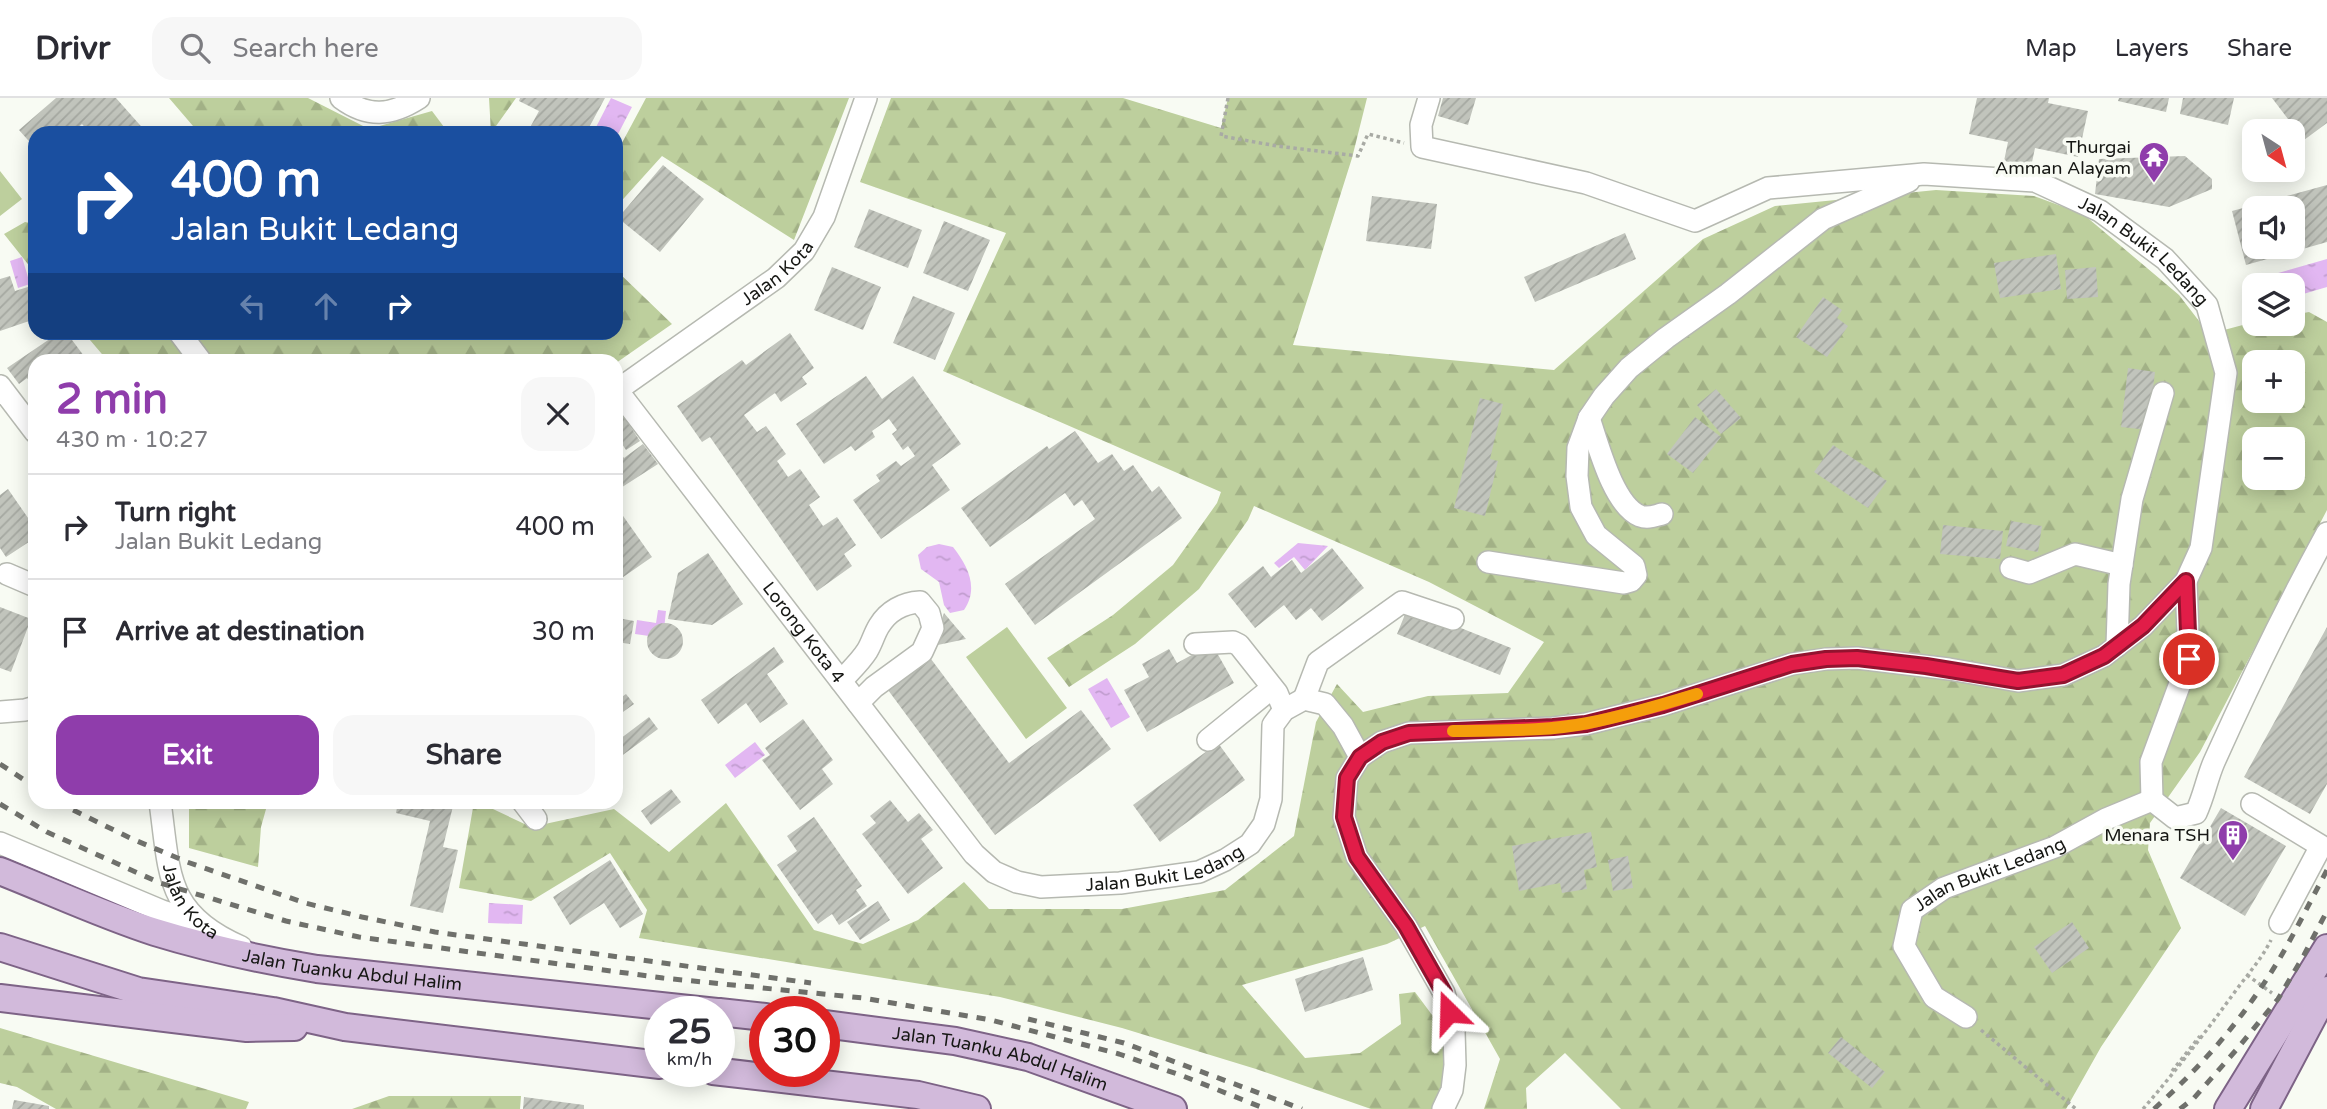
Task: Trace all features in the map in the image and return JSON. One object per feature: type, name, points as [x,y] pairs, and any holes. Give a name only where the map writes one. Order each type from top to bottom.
[{"type":"main road","name":"Jalan Tuanku Abdul Halim","points":[[0,871],[155,932],[275,962],[317,969],[644,1004]]},
{"type":"main road","points":[[0,947],[138,991]]},
{"type":"main road","points":[[2228,1109],[2327,947]]},
{"type":"main road","points":[[0,966],[61,984],[138,991],[273,1011],[345,1027],[644,1063]]},
{"type":"main road","points":[[2264,1109],[2327,990]]},
{"type":"main road","points":[[0,998],[247,1028],[345,1027]]},
{"type":"main road","name":"Jalan Tuanku Abdul Halim","points":[[840,1026],[955,1041],[1028,1057],[1173,1109]]},
{"type":"main road","points":[[2284,1109],[2327,1027]]},
{"type":"main road","points":[[735,1074],[918,1096],[977,1109]]},
{"type":"street","points":[[341,98],[357,110],[381,113],[405,106],[419,98]]},
{"type":"street","name":"Jalan Kota","points":[[623,387],[776,278],[804,251],[824,216],[866,98]]},
{"type":"street","points":[[1422,147],[1421,125],[1429,98]]},
{"type":"street","name":"Jalan Bukit Ledang","points":[[1360,757],[1382,742],[1409,733],[1586,724],[1663,705],[1792,664],[1826,659],[1857,658],[2018,681],[2063,675],[2104,656],[2143,626],[2186,581],[2201,548],[2226,373],[2207,305],[2165,259],[2100,211],[2035,181],[1924,174],[1768,188],[1695,221],[1586,183],[1422,147]]},
{"type":"street","points":[[1488,562],[1624,583],[1631,581],[1636,575],[1634,566],[1596,535],[1581,507],[1577,477],[1578,449],[1589,418],[1604,396],[1629,368],[1823,219],[1924,174]]},
{"type":"street","points":[[0,386],[28,423]]},
{"type":"street","points":[[2117,646],[2122,565],[2132,499],[2163,393]]},
{"type":"street","name":"Lorong Kota 4","points":[[623,399],[974,854],[994,872]]},
{"type":"street","points":[[1589,418],[1622,499],[1640,516],[1662,514]]},
{"type":"street","points":[[2152,800],[2175,818],[2203,816],[2212,766],[2284,612],[2320,562],[2327,533]]},
{"type":"street","points":[[2011,568],[2029,573],[2075,554],[2122,565]]},
{"type":"street","points":[[7,574],[28,583]]},
{"type":"street","name":"Jalan Bukit Ledang","points":[[1966,1017],[1934,997],[1904,946],[1912,910],[1944,888],[2055,848],[2106,819],[2152,800],[2151,762],[2189,659],[2186,581]]},
{"type":"street","points":[[841,681],[872,644],[878,626],[890,613],[905,603],[920,602],[929,613],[933,628],[922,652],[874,687],[858,703]]},
{"type":"street","points":[[1195,644],[1236,643],[1277,693],[1284,710],[1304,699],[1318,662],[1402,602],[1453,619]]},
{"type":"street","points":[[872,644],[896,671]]},
{"type":"street","points":[[1208,740],[1272,688]]},
{"type":"street","points":[[1304,699],[1325,704],[1343,726],[1360,757],[1347,778],[1344,817],[1357,857],[1406,926],[1444,993],[1454,1031],[1455,1065],[1452,1090],[1443,1109]]},
{"type":"street","points":[[0,712],[28,709]]},
{"type":"street","name":"Jalan Bukit Ledang","points":[[994,872],[1017,882],[1041,887],[1120,883],[1199,872],[1225,860],[1250,844],[1265,824],[1271,799],[1273,725],[1284,710]]},
{"type":"street","points":[[2252,804],[2325,845],[2280,923]]},
{"type":"street","name":"Jalan Kota","points":[[161,809],[174,890],[183,906],[197,922],[231,943],[275,962]]},
{"type":"street","points":[[528,809],[536,819]]},
{"type":"street","points":[[0,843],[162,911],[197,922]]},
{"type":"path","points":[[1228,98],[1221,136],[1358,156],[1368,134],[1422,147]]},
{"type":"path","points":[[2247,975],[2185,1060],[2143,1109],[2247,975],[2260,962],[2280,923]]},
{"type":"path","points":[[2247,975],[2275,995]]},
{"type":"path","points":[[1966,1017],[2076,1109]]},
{"type":"green space","points":[[169,98],[308,98],[363,126],[193,126]]},
{"type":"green space","points":[[489,98],[516,98],[496,126],[491,126]]},
{"type":"green space","points":[[646,98],[849,98],[794,240],[662,156],[623,199],[623,141]]},
{"type":"green space","points":[[891,98],[1123,98],[1221,128],[1228,98],[1367,98],[1352,158],[1293,345],[1554,370],[1703,239],[1775,206],[1936,190],[2034,196],[2083,214],[2179,295],[2209,334],[2242,325],[2242,336],[2305,336],[2305,313],[2309,312],[2327,322],[2327,510],[2200,752],[2150,823],[2148,850],[2181,928],[2101,1047],[2066,1109],[1621,1109],[1565,1053],[1526,1088],[1527,1109],[1484,1109],[1500,1059],[1425,926],[1387,944],[1242,985],[1305,1058],[1360,1053],[1401,1024],[1399,994],[1415,992],[1441,1027],[1446,1072],[1433,1109],[1371,1109],[1256,1069],[1122,1028],[1000,997],[639,938],[647,910],[610,853],[531,901],[459,888],[473,809],[493,809],[531,827],[614,809],[669,852],[726,803],[814,930],[863,944],[918,920],[964,882],[989,909],[1122,909],[1225,890],[1294,836],[1316,722],[1337,684],[1363,712],[1428,696],[1508,693],[1544,642],[1429,582],[1254,506],[1248,520],[1199,589],[1135,644],[1069,687],[1047,658],[1113,615],[1173,565],[1217,503],[1221,492],[943,371],[1006,233],[860,182]]},
{"type":"green space","points":[[432,111],[443,126],[380,126]]},
{"type":"green space","points":[[0,171],[22,199],[0,216]]},
{"type":"green space","points":[[28,223],[28,264],[4,234]]},
{"type":"green space","points":[[623,277],[672,324],[623,358],[623,354],[102,354],[90,340],[623,340]]},
{"type":"green space","points":[[1007,627],[1067,708],[1026,739],[966,657]]},
{"type":"green space","points":[[189,809],[266,809],[261,827],[258,867],[189,848]]},
{"type":"green space","points":[[0,1028],[249,1102],[246,1109],[56,1109],[17,1087],[0,1083]]},
{"type":"green space","points":[[389,1096],[521,1096],[520,1109],[352,1109]]},
{"type":"water","points":[[611,98],[632,107],[622,126],[597,126]]},
{"type":"water","points":[[22,257],[28,285],[18,288],[10,261]]},
{"type":"water","points":[[2327,259],[2327,287],[2305,293],[2305,273],[2278,273]]},
{"type":"water","points":[[1298,543],[1328,546],[1305,570],[1294,557],[1279,568],[1274,563]]},
{"type":"water","points":[[939,544],[953,547],[967,569],[971,594],[964,610],[950,613],[944,605],[939,582],[921,569],[918,555],[927,547]]},
{"type":"water","points":[[658,610],[666,611],[663,638],[635,634],[637,620],[656,623]]},
{"type":"water","points":[[1107,678],[1130,717],[1111,728],[1088,689]]},
{"type":"water","points":[[755,742],[765,755],[735,778],[725,765]]},
{"type":"water","points":[[489,903],[523,905],[522,924],[488,923]]},
{"type":"building","points":[[56,98],[116,98],[141,126],[28,126],[28,140],[19,130]]},
{"type":"building","points":[[520,98],[605,98],[590,126],[531,126],[539,111],[519,101]]},
{"type":"building","points":[[1443,98],[1476,98],[1468,125],[1438,116]]},
{"type":"building","points":[[1977,98],[2049,98],[2048,103],[2088,111],[2078,157],[2035,148],[2031,167],[2004,161],[2008,142],[1969,134]]},
{"type":"building","points":[[2119,98],[2169,98],[2166,112],[2118,101]]},
{"type":"building","points":[[2183,98],[2234,98],[2228,125],[2180,114]]},
{"type":"building","points":[[2272,98],[2327,98],[2327,123],[2305,139],[2305,119],[2288,119]]},
{"type":"building","name":"Thurgai Amman Alayam","points":[[2185,156],[2212,179],[2212,189],[2169,207],[2095,194],[2099,159]]},
{"type":"building","points":[[663,165],[704,199],[660,252],[623,222],[623,212]]},
{"type":"building","points":[[2327,185],[2327,242],[2305,248],[2305,196],[2287,196]]},
{"type":"building","points":[[1372,196],[1437,204],[1431,249],[1366,241]]},
{"type":"building","points":[[2242,208],[2242,250],[2232,211]]},
{"type":"building","points":[[869,209],[922,230],[908,268],[854,247]]},
{"type":"building","points":[[944,221],[990,240],[968,291],[923,273]]},
{"type":"building","points":[[1625,233],[1636,259],[1535,302],[1524,277]]},
{"type":"building","points":[[2056,254],[2061,289],[2000,298],[1994,263]]},
{"type":"building","points":[[2244,259],[2267,259],[2246,265]]},
{"type":"building","points":[[832,267],[881,287],[863,330],[814,310]]},
{"type":"building","points":[[2096,267],[2098,297],[2067,299],[2065,270]]},
{"type":"building","points":[[10,276],[15,291],[28,287],[28,321],[0,331],[0,279]]},
{"type":"building","points":[[913,296],[955,313],[935,360],[893,343]]},
{"type":"building","points":[[1823,297],[1842,310],[1837,318],[1848,326],[1827,357],[1796,337]]},
{"type":"building","points":[[790,333],[814,368],[802,377],[807,384],[781,402],[775,393],[744,415],[757,432],[766,426],[786,454],[777,461],[788,477],[800,469],[820,497],[809,505],[823,526],[837,517],[856,545],[844,554],[852,566],[817,591],[710,437],[702,442],[677,406],[742,360],[746,365]]},
{"type":"building","points":[[48,340],[72,340],[82,354],[28,354],[28,379],[19,384],[7,368]]},
{"type":"building","points":[[2128,368],[2155,372],[2148,430],[2121,427]]},
{"type":"building","points":[[866,376],[882,399],[913,376],[961,444],[932,465],[950,490],[881,539],[853,500],[880,481],[876,475],[896,461],[901,466],[915,456],[908,446],[903,450],[892,434],[897,430],[889,419],[872,431],[875,437],[855,451],[851,446],[824,464],[796,424]]},
{"type":"building","points":[[1716,389],[1741,418],[1721,434],[1697,405]]},
{"type":"building","points":[[1480,398],[1503,404],[1490,459],[1498,461],[1485,516],[1454,508]]},
{"type":"building","points":[[1695,417],[1721,437],[1693,473],[1667,454]]},
{"type":"building","points":[[623,418],[640,441],[626,450],[623,446]]},
{"type":"building","points":[[1075,431],[1098,463],[1112,454],[1124,471],[1133,465],[1152,492],[1159,486],[1182,518],[1035,625],[1005,584],[1095,519],[1082,500],[1074,506],[1065,493],[990,547],[961,508],[1047,446],[1049,449]]},
{"type":"building","points":[[643,444],[658,464],[623,486],[624,458]]},
{"type":"building","points":[[1833,445],[1887,481],[1868,508],[1814,472]]},
{"type":"building","points":[[8,489],[28,518],[28,543],[6,557],[0,548],[0,495]]},
{"type":"building","points":[[623,516],[652,557],[623,577]]},
{"type":"building","points":[[2011,521],[2042,526],[2038,552],[2006,546]]},
{"type":"building","points":[[1943,525],[2003,531],[2000,559],[1940,554]]},
{"type":"building","points":[[1332,548],[1364,588],[1322,621],[1311,608],[1296,620],[1284,605],[1255,628],[1228,594],[1263,566],[1271,577],[1292,560],[1301,573]]},
{"type":"building","points":[[708,553],[743,604],[712,625],[668,619],[678,573]]},
{"type":"building","points":[[0,607],[28,618],[28,627],[11,672],[0,668]]},
{"type":"building","points":[[1408,607],[1511,648],[1500,675],[1397,634]]},
{"type":"building","points":[[944,613],[966,639],[933,646]]},
{"type":"building","points":[[623,619],[634,621],[630,644],[623,643]]},
{"type":"building","points":[[665,623],[678,628],[683,641],[678,654],[665,659],[652,654],[647,641],[652,628]]},
{"type":"building","points":[[2327,627],[2327,784],[2310,814],[2244,777]]},
{"type":"building","points":[[1212,644],[1234,683],[1147,732],[1124,690],[1149,677],[1142,664],[1169,649],[1177,663]]},
{"type":"building","points":[[774,647],[784,662],[767,674],[788,704],[760,723],[746,703],[718,724],[701,700]]},
{"type":"building","points":[[931,659],[1009,763],[1081,710],[1111,749],[995,835],[888,690]]},
{"type":"building","points":[[626,694],[634,704],[623,712],[623,696]]},
{"type":"building","points":[[649,717],[658,729],[623,755],[623,737]]},
{"type":"building","points":[[803,719],[833,760],[822,769],[833,784],[800,810],[762,760],[770,755],[765,748]]},
{"type":"building","points":[[1218,743],[1245,780],[1160,842],[1133,805]]},
{"type":"building","points":[[671,789],[681,802],[651,825],[641,811]]},
{"type":"building","points":[[890,800],[908,822],[919,813],[933,830],[921,839],[943,868],[908,894],[862,834],[876,823],[870,816]]},
{"type":"building","name":"Menara TSH","points":[[2221,808],[2286,846],[2245,916],[2180,878]]},
{"type":"building","points":[[397,809],[452,809],[443,847],[458,850],[443,913],[410,906],[430,821],[396,813]]},
{"type":"building","points":[[814,817],[862,886],[856,890],[867,906],[839,925],[832,914],[818,924],[777,865],[797,851],[787,836]]},
{"type":"building","points":[[1591,832],[1597,867],[1584,870],[1587,889],[1562,893],[1560,883],[1519,891],[1512,846]]},
{"type":"building","points":[[1628,856],[1633,888],[1613,891],[1608,860]]},
{"type":"building","points":[[610,860],[643,914],[620,928],[604,903],[570,925],[553,897]]},
{"type":"building","points":[[878,901],[890,920],[860,940],[847,922]]},
{"type":"building","points":[[2072,922],[2089,948],[2052,973],[2034,947]]},
{"type":"building","points":[[1363,957],[1373,990],[1305,1012],[1295,979]]},
{"type":"building","points":[[1841,1037],[1885,1072],[1872,1088],[1828,1053]]},
{"type":"building","points":[[524,1097],[584,1105],[584,1109],[523,1109]]},
{"type":"building","points":[[14,1100],[49,1106],[49,1109],[12,1109]]},
{"type":"railway","points":[[0,764],[28,782]]},
{"type":"railway","points":[[0,804],[47,832],[160,883],[286,921],[359,937],[663,978],[863,998],[991,1020],[1119,1054],[1266,1109]]},
{"type":"railway","points":[[71,809],[187,862],[305,903],[362,917],[435,932],[811,983]]},
{"type":"railway","points":[[2154,1109],[2209,1054],[2247,1008],[2277,963],[2327,870]]},
{"type":"railway","points":[[2180,1109],[2194,1098],[2278,999],[2327,911]]},
{"type":"railway","points":[[1028,1019],[1124,1043],[1302,1109]]},
{"type":"slow traffic","points":[[1453,731],[1586,724],[1697,694]]},
{"type":"place","name":"Thurgai Amman Alayam","points":[[2154,184]]},
{"type":"place","name":"Menara TSH","points":[[2233,862]]},
{"type":"route","points":[[1449,1012],[1444,993],[1406,926],[1357,857],[1344,817],[1347,778],[1360,757],[1382,742],[1409,733],[1586,724],[1663,705],[1792,664],[1826,659],[1857,658],[2018,681],[2063,675],[2104,656],[2143,626],[2186,581],[2189,659]]}]
